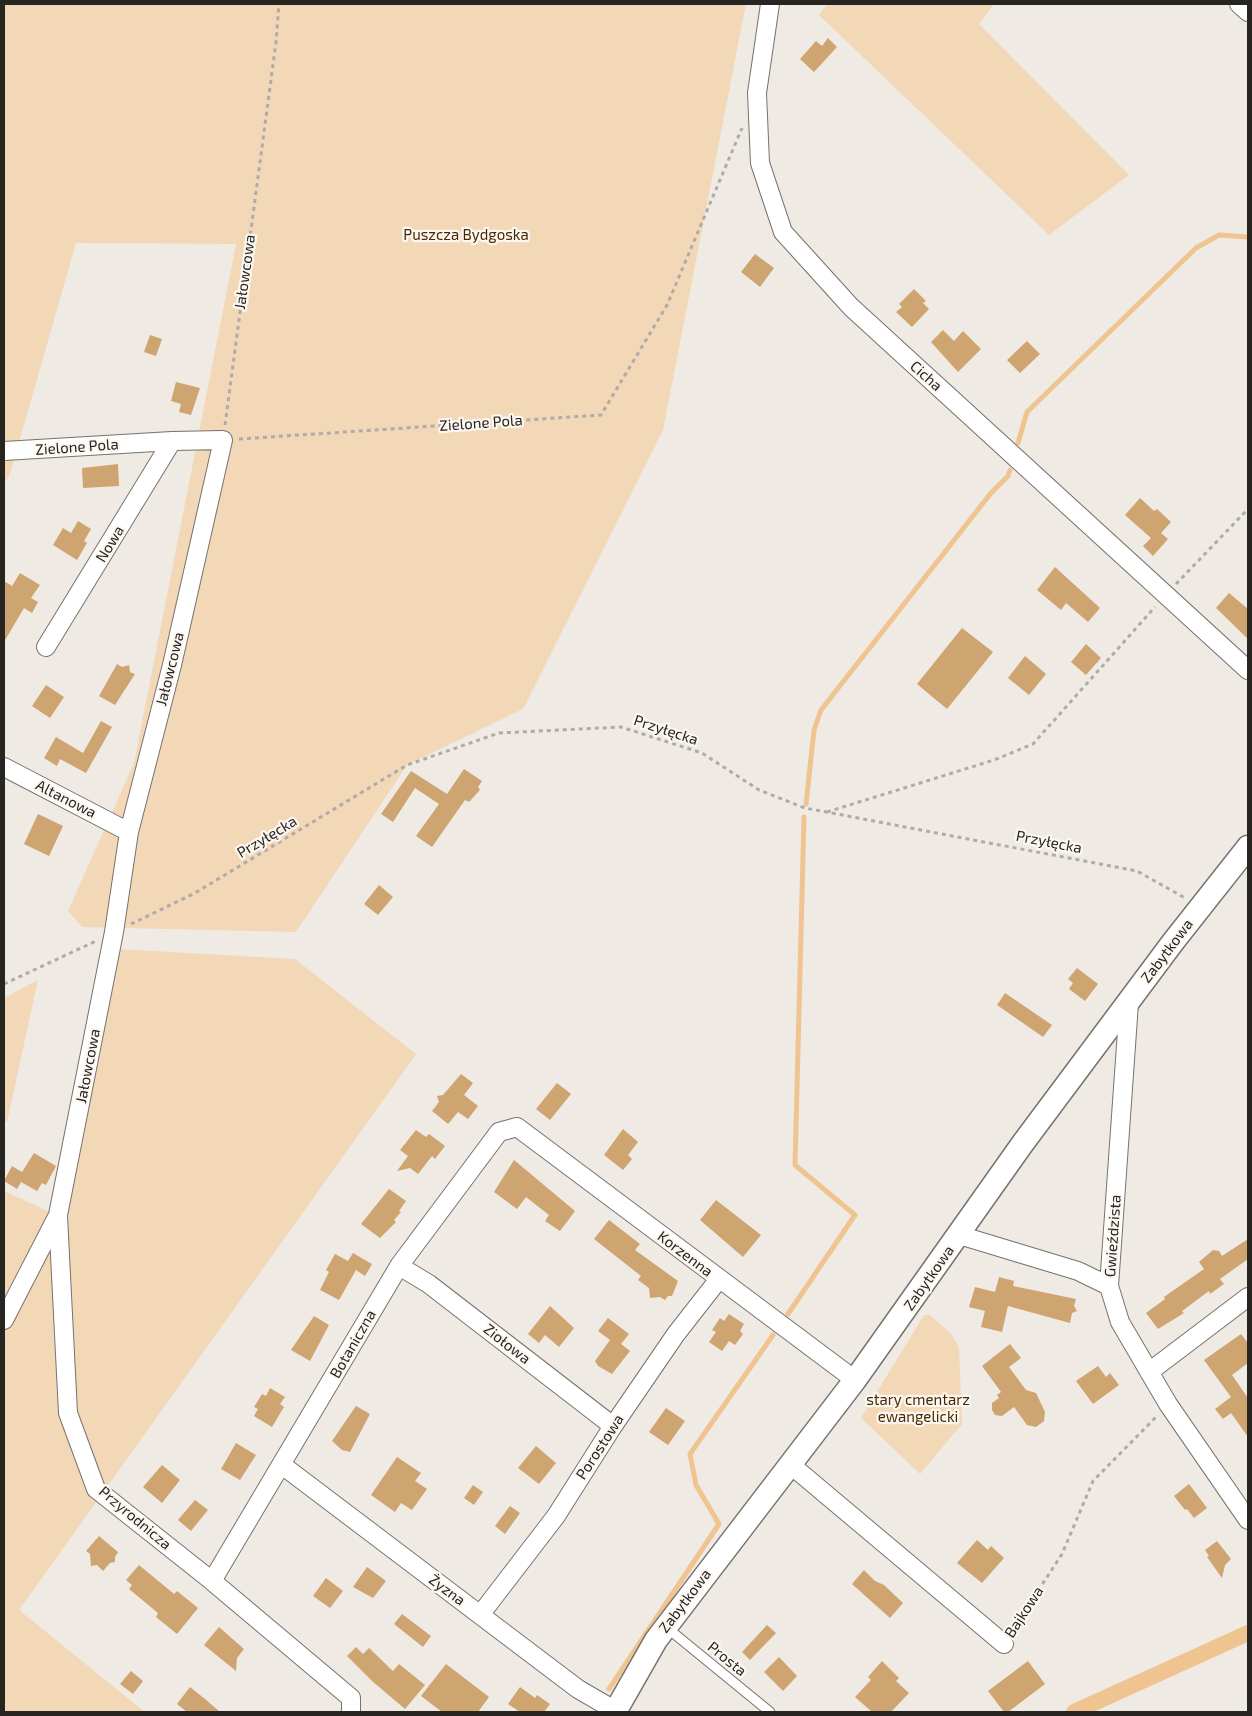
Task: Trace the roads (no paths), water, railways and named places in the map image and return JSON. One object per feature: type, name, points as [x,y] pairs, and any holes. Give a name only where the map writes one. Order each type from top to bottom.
[{"type":"street","name":"Cicha","points":[[770,4],[757,93],[760,163],[784,232],[851,307],[1248,670]]},
{"type":"street","points":[[1239,4],[1248,12]]},
{"type":"street","name":"Zielone Pola","points":[[4,451],[172,441],[223,440]]},
{"type":"street","name":"Jałowcowa","points":[[4,1320],[58,1215],[114,932],[129,832],[172,666],[223,440]]},
{"type":"street","name":"Nowa","points":[[46,647],[172,441]]},
{"type":"street","name":"Altanowa","points":[[4,767],[129,832]]},
{"type":"street","name":"Zabytkowa","points":[[616,1711],[656,1640],[855,1380],[1023,1143],[1201,906],[1248,847]]},
{"type":"street","name":"Gwieździsta","points":[[1129,1003],[1109,1286],[1120,1322],[1168,1404],[1248,1520]]},
{"type":"street","name":"Botaniczna","points":[[212,1581],[398,1266],[500,1132],[517,1127]]},
{"type":"street","name":"Korzenna","points":[[517,1127],[855,1380]]},
{"type":"street","name":"Przyrodnicza","points":[[58,1215],[68,1413],[96,1488],[212,1581],[351,1698],[351,1712]]},
{"type":"street","points":[[959,1235],[1078,1270],[1109,1286]]},
{"type":"street","name":"Ziołowa","points":[[398,1266],[429,1284],[613,1426]]},
{"type":"street","name":"Porostowa","points":[[480,1615],[556,1516],[613,1426],[676,1334],[719,1279]]},
{"type":"street","points":[[1149,1372],[1248,1297]]},
{"type":"street","name":"Żyzna","points":[[282,1465],[578,1689],[616,1711]]},
{"type":"street","name":"Bajkowa","points":[[791,1465],[1004,1644]]},
{"type":"lane","name":"Prosta","points":[[666,1627],[770,1712]]},
{"type":"waterway","points":[[1018,443],[1027,412],[1196,248],[1219,235],[1248,237]]},
{"type":"waterway","points":[[806,804],[814,730],[821,710],[991,493],[1008,476],[1010,470]]},
{"type":"waterway","points":[[788,1314],[855,1215],[795,1165],[804,817]]},
{"type":"waterway","points":[[609,1689],[719,1524],[696,1485],[690,1454],[773,1335]]},
{"type":"waterway","points":[[1074,1712],[1248,1633]]},
{"type":"park label","name":"Puszcza Bydgoska","points":[[466,235]]},
{"type":"park label","name":"stary cmentarz ewangelicki","points":[[918,1408]]}]
